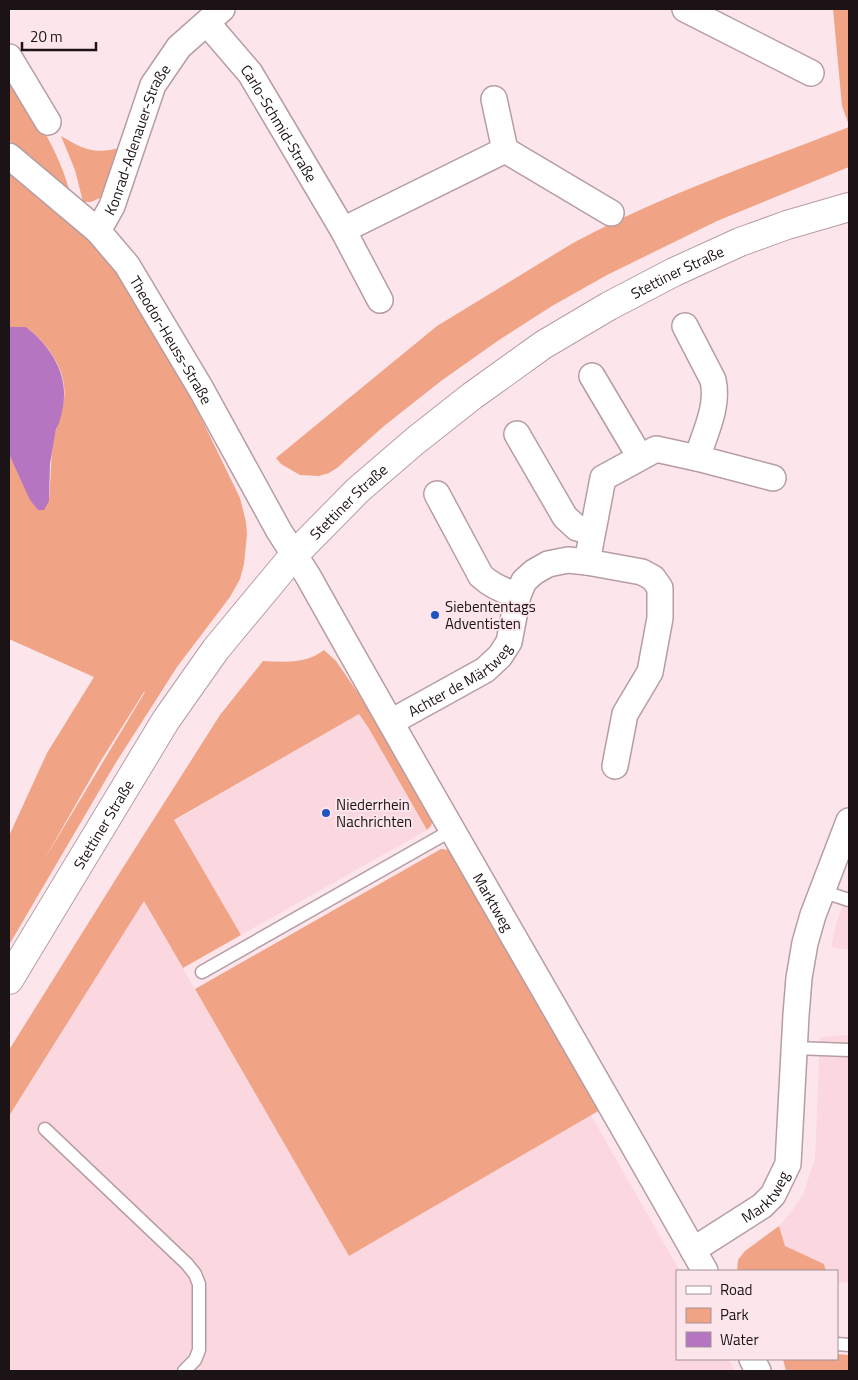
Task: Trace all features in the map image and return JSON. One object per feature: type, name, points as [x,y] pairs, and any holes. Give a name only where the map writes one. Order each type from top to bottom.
[{"type":"street","points":[[685,9],[811,74]]},
{"type":"street","name":"Carlo-Schmid-Straße","points":[[215,16],[343,230],[380,300]]},
{"type":"street","name":"Konrad-Adenauer-Straße","points":[[98,231],[112,206],[153,85],[179,47],[215,16]]},
{"type":"street","points":[[9,56],[48,122]]},
{"type":"street","points":[[494,99],[505,150],[611,213]]},
{"type":"street","points":[[343,230],[505,150]]},
{"type":"street","name":"Theodor-Heuss-Straße","points":[[9,156],[98,231],[127,265],[201,389],[274,523],[294,555]]},
{"type":"street","name":"Stettiner Straße","points":[[9,980],[166,720],[216,650],[294,555],[358,490],[415,440],[472,396],[543,345],[609,306],[674,272],[740,242],[786,225],[849,207]]},
{"type":"street","points":[[685,326],[713,380],[715,388],[714,407],[697,458]]},
{"type":"street","points":[[592,376],[640,456]]},
{"type":"street","points":[[517,434],[565,517],[577,528],[592,532]]},
{"type":"street","points":[[587,562],[603,478],[640,456],[656,449],[773,478]]},
{"type":"street","points":[[437,494],[480,576],[501,590],[518,595]]},
{"type":"street","name":"Marktweg","points":[[294,555],[704,1270]]},
{"type":"street","name":"Achter de Märtweg","points":[[391,722],[485,670],[500,656],[509,642],[518,595],[524,581],[534,572],[548,564],[568,560],[642,572],[653,578],[660,588],[660,618],[650,672],[625,714],[615,766]]},
{"type":"street","name":"Marktweg","points":[[692,1250],[762,1206],[773,1195],[788,1164],[799,978],[805,944],[821,892],[848,826]]},
{"type":"lane","points":[[202,972],[452,830]]},
{"type":"lane","points":[[821,892],[849,900]]},
{"type":"lane","points":[[794,1048],[849,1050]]},
{"type":"lane","points":[[45,1129],[187,1264],[195,1274],[199,1284],[199,1350],[195,1360],[184,1371]]},
{"type":"shaded area","points":[[359,714],[427,830],[241,935],[174,821]]},
{"type":"shaded area","points":[[849,891],[849,950],[831,947],[837,920]]},
{"type":"shaded area","points":[[144,901],[349,1256],[591,1115],[679,1270],[676,1270],[676,1360],[730,1360],[735,1371],[9,1371],[9,1116]]},
{"type":"shaded area","points":[[849,1035],[849,1282],[838,1283],[838,1270],[826,1270],[824,1264],[785,1246],[779,1226],[803,1194],[815,1159],[820,1037]]},
{"type":"green space","points":[[833,9],[849,9],[849,125],[842,106]]},
{"type":"green space","points":[[9,73],[52,146],[70,193],[9,140]]},
{"type":"green space","points":[[849,127],[849,167],[717,221],[607,275],[552,306],[499,340],[441,381],[329,473],[319,476],[300,475],[281,464],[276,458],[437,326],[573,243],[675,195]]},
{"type":"green space","points":[[61,136],[76,145],[90,150],[104,151],[122,147],[102,197],[91,202],[83,202],[75,170]]},
{"type":"green space","points":[[9,168],[87,233],[131,290],[188,391],[240,498],[247,534],[244,564],[240,579],[230,597],[177,667],[115,764],[9,945],[9,836],[47,753],[94,677],[9,639],[9,454],[13,462],[49,501],[51,462],[55,434],[64,399],[64,388],[63,378],[54,358],[34,333],[26,327],[9,327]],"holes":[[[145,692],[44,860],[100,762]]]},
{"type":"green space","points":[[324,650],[336,661],[380,725],[433,819],[431,826],[427,830],[359,714],[174,820],[241,935],[183,968],[144,901],[9,1116],[9,1050],[220,715],[263,661],[287,662],[303,660],[317,655]]},
{"type":"green space","points":[[441,849],[450,850],[600,1110],[349,1256],[195,989]]},
{"type":"green space","points":[[779,1226],[785,1246],[824,1264],[826,1270],[737,1270],[738,1260],[745,1251]]},
{"type":"green space","points":[[838,1354],[849,1355],[849,1371],[786,1371],[783,1360],[838,1360]]},
{"type":"water","points":[[9,327],[26,327],[50,352],[61,373],[64,395],[63,407],[56,429],[50,464],[49,501],[44,510],[38,510],[30,500],[9,454]]},
{"type":"place","name":"Siebententags Adventisten","points":[[435,615]]},
{"type":"place","name":"Niederrhein Nachrichten","points":[[326,813]]}]
